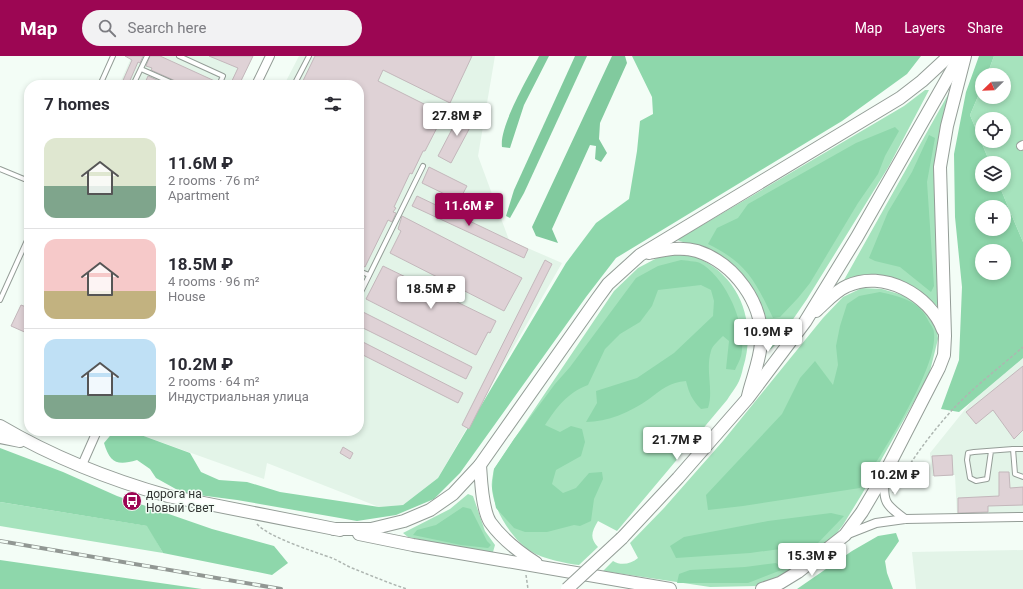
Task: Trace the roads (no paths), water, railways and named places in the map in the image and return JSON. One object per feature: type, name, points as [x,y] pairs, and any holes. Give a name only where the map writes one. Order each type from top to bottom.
[{"type":"street","points":[[258,80],[270,56]]},
{"type":"street","points":[[334,529],[371,529],[404,521],[423,513],[453,494],[480,465],[608,284],[640,255],[900,98],[922,81],[949,56]]},
{"type":"street","points":[[567,589],[622,538],[678,478],[748,398],[805,322],[857,237],[960,56]]},
{"type":"street","points":[[762,589],[780,583],[798,572],[845,535],[862,512],[885,473],[934,380],[944,356],[946,336],[940,167],[947,126],[965,56]]},
{"type":"street","points":[[640,255],[678,248],[696,251],[712,258],[744,284],[759,321],[761,342],[748,398]]},
{"type":"street","points":[[805,322],[841,289],[848,285],[860,282],[880,282],[900,286],[923,301],[937,316],[946,336]]},
{"type":"street","points":[[0,426],[30,443],[82,465],[140,488],[168,496],[414,545],[670,589]]},
{"type":"street","points":[[82,465],[95,436]]},
{"type":"street","points":[[0,437],[30,443]]},
{"type":"street","points":[[480,465],[483,496],[490,521],[503,537],[519,552],[543,567]]},
{"type":"street","points":[[885,473],[883,494],[887,504],[905,519]]},
{"type":"street","points":[[845,535],[876,523],[905,519],[1023,517]]},
{"type":"lane","points":[[102,80],[113,56]]},
{"type":"lane","points":[[136,80],[147,56]]},
{"type":"lane","points":[[179,56],[223,76],[221,80]]},
{"type":"lane","points":[[297,80],[309,56]]},
{"type":"lane","points":[[141,69],[166,80]]},
{"type":"lane","points":[[364,286],[423,166]]},
{"type":"lane","points":[[0,169],[24,179]]},
{"type":"lane","points":[[0,300],[24,247]]},
{"type":"lane","points":[[364,273],[369,275]]},
{"type":"lane","points":[[991,451],[987,479],[976,481],[970,478],[967,460],[968,453],[1013,449],[1023,449]]},
{"type":"lane","points":[[1013,449],[1014,474],[1023,477]]},
{"type":"railway","points":[[0,541],[281,589]]},
{"type":"place","name":"дорога на Новый Свет","points":[[132,501]]}]
